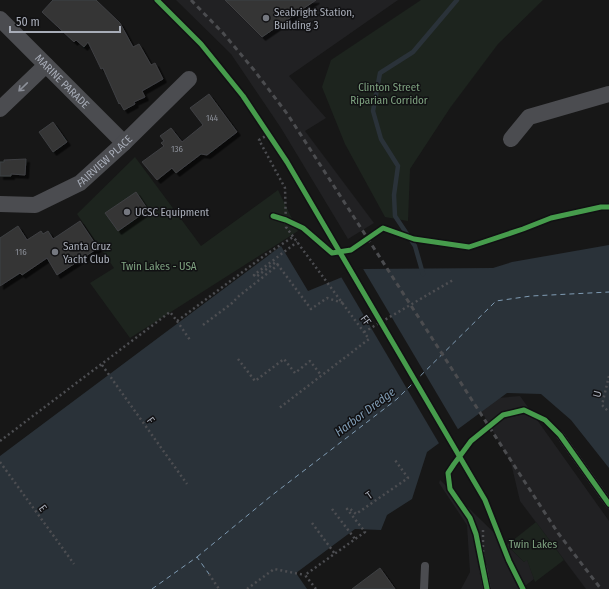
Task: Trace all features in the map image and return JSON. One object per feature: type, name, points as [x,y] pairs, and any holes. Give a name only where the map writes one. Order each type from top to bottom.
[{"type":"street","name":"MARINE PARADE","points":[[0,19],[124,143]]},
{"type":"street","points":[[0,109],[46,64]]},
{"type":"street","name":"FAIRVIEW PLACE","points":[[0,204],[35,205],[80,183],[124,143],[189,79]]},
{"type":"street","points":[[511,139],[529,117],[609,94]]},
{"type":"lane","points":[[560,435],[609,504]]},
{"type":"lane","points":[[424,589],[425,566]]},
{"type":"lane","points":[[483,568],[487,589]]},
{"type":"path","points":[[176,321],[264,255],[293,238],[286,227],[285,188],[259,140],[269,134]]},
{"type":"path","points":[[256,277],[254,275],[297,242]]},
{"type":"path","points":[[254,283],[252,280],[276,262],[311,309],[327,298],[343,303]]},
{"type":"path","points":[[203,325],[278,265]]},
{"type":"path","points":[[364,332],[453,280]]},
{"type":"path","points":[[0,442],[170,312],[190,340]]},
{"type":"path","points":[[238,359],[255,382],[284,359],[295,373],[310,361],[321,375]]},
{"type":"path","points":[[305,575],[355,540],[332,510]]},
{"type":"path","points":[[312,523],[335,554]]},
{"type":"path","points":[[483,530],[483,568]]},
{"type":"path","points":[[247,589],[274,569],[305,575],[316,589]]},
{"type":"path","points":[[209,574],[219,589]]},
{"type":"shaded area","points":[[176,0],[398,0],[289,76],[326,118],[305,131],[374,223],[348,239],[281,128],[231,54]]},
{"type":"shaded area","points":[[471,393],[498,398],[520,396],[609,521],[609,589],[586,589],[520,501],[511,463]]},
{"type":"shaded area","points":[[440,480],[524,562],[527,559],[534,579],[521,589],[461,589],[470,572],[467,525],[439,483]]},
{"type":"green space","name":"Clinton Street Riparian Corridor","points":[[421,0],[543,0],[498,44],[450,108],[410,169],[408,221],[385,217],[345,144],[322,87],[331,60]]},
{"type":"green space","name":"Twin Lakes - USA","points":[[135,157],[201,246],[278,190],[298,231],[130,338],[90,283],[114,268],[77,214]]},
{"type":"green space","name":"Twin Lakes","points":[[536,522],[564,560],[535,582],[527,560],[524,562],[507,545]]},
{"type":"water","name":"Harbor Dredge","points":[[609,245],[609,468],[571,420],[541,394],[507,393],[427,452],[412,499],[387,515],[381,530],[355,529],[296,573],[307,589],[0,589],[0,456],[281,246],[308,291],[362,269],[493,268],[512,262]]},
{"type":"pier","points":[[362,267],[459,431],[440,445],[340,275]]},
{"type":"building","points":[[53,0],[96,0],[120,23],[133,47],[139,44],[151,65],[155,63],[163,79],[142,91],[145,97],[134,102],[135,104],[124,110],[120,103],[119,104],[103,68],[101,69],[88,42],[84,47],[76,40],[74,42],[42,12]]},
{"type":"building","name":"Seabright Station, Building 3","points":[[225,0],[316,0],[262,37]]},
{"type":"building","points":[[209,94],[237,132],[207,155],[201,154],[176,173],[172,168],[157,180],[142,162],[164,146],[161,143],[164,141],[160,136],[171,128],[182,142],[203,125],[190,108]]},
{"type":"building","points":[[53,122],[67,142],[53,152],[39,132]]},
{"type":"building","points":[[26,159],[25,175],[11,174],[11,176],[0,176],[0,162],[4,162],[4,160]]},
{"type":"building","name":"UCSC Equipment","points":[[136,192],[148,210],[118,231],[105,213]]},
{"type":"building","points":[[80,221],[98,248],[57,275],[47,258],[22,275],[20,273],[0,286],[0,238],[18,226],[27,240],[41,231],[43,234],[48,231],[53,239]]},
{"type":"building","points":[[380,568],[395,589],[352,589]]},
{"type":"waterway","points":[[423,274],[415,246],[395,216],[394,195],[398,166],[381,139],[373,111],[380,73],[413,52],[457,0]]},
{"type":"ferry route","points":[[197,557],[271,496],[397,399],[496,301],[531,296],[609,292]]},
{"type":"ferry route","points":[[152,589],[197,557],[209,574]]},
{"type":"railway","points":[[191,0],[223,33],[254,70],[288,115],[558,533],[601,589]]},
{"type":"cycle path","name":"FF","points":[[157,0],[201,44],[243,96],[287,162],[485,500],[509,561],[523,589]]},
{"type":"cycle path","points":[[273,216],[303,228],[332,253],[351,250],[383,228],[414,239],[469,247],[551,218],[601,207],[609,207]]},
{"type":"cycle path","points":[[487,589],[476,534],[470,518],[450,489],[448,473],[471,441],[503,415],[524,410],[545,420],[560,435],[609,504]]},
{"type":"place","name":"Seabright Station, Building 3","points":[[266,18]]},
{"type":"place","name":"UCSC Equipment","points":[[127,212]]},
{"type":"place","name":"Santa Cruz Yacht Club","points":[[55,252]]}]
